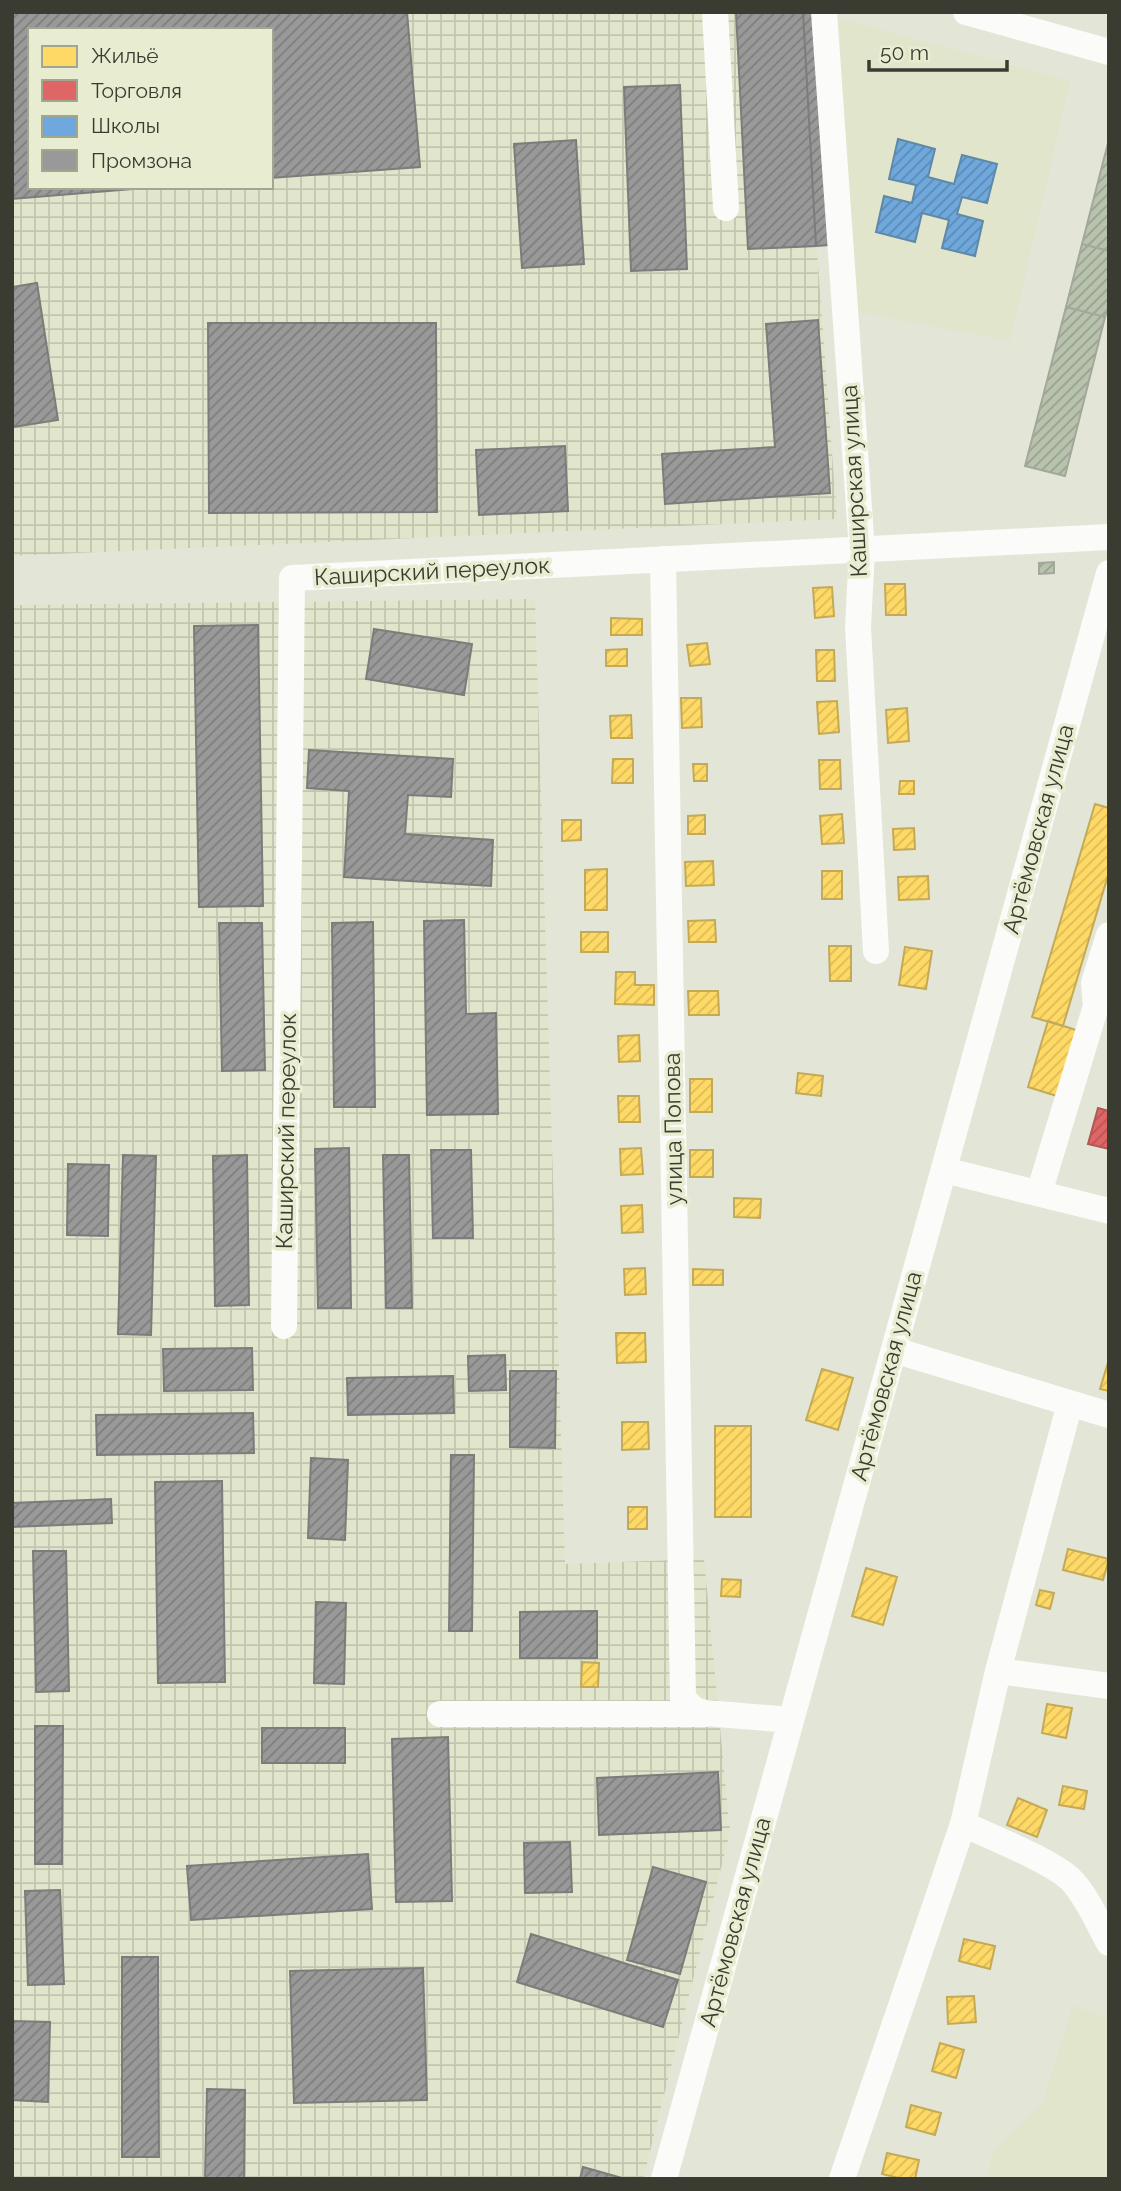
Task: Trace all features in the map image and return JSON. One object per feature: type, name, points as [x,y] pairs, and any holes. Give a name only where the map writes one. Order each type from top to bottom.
[{"type":"street","points":[[715,12],[726,208]]},
{"type":"street","name":"Каширская улица","points":[[824,12],[862,550],[858,627],[876,951]]},
{"type":"street","points":[[966,12],[1109,52]]},
{"type":"street","name":"Каширский переулок","points":[[284,1325],[292,578],[1109,537]]},
{"type":"street","name":"улица Попова","points":[[663,559],[683,1699],[695,1710],[726,1714]]},
{"type":"street","name":"Артёмовская улица","points":[[664,2179],[944,1170],[1103,613],[1109,573]]},
{"type":"street","points":[[1039,1194],[1096,1006],[1094,983],[1109,934]]},
{"type":"street","points":[[944,1170],[1109,1211]]},
{"type":"street","points":[[894,1350],[1109,1415]]},
{"type":"street","points":[[842,2179],[963,1824],[999,1671],[1070,1404]]},
{"type":"street","points":[[999,1671],[1109,1686]]},
{"type":"street","points":[[440,1714],[726,1714],[791,1720]]},
{"type":"street","points":[[963,1824],[1045,1863],[1071,1879],[1086,1900],[1109,1944]]},
{"type":"shaded area","points":[[12,12],[799,12],[837,519],[12,556]]},
{"type":"shaded area","points":[[839,18],[1070,81],[1010,341],[852,311]]},
{"type":"shaded area","points":[[535,599],[565,1564],[704,1559],[730,1832],[643,2179],[12,2179],[12,605]]},
{"type":"shaded area","points":[[1073,2005],[1109,2019],[1109,2179],[985,2179],[995,2150],[1042,2104]]},
{"type":"building: Жильё","points":[[885,584],[905,584],[906,615],[886,615]]},
{"type":"building: Жильё","points":[[832,587],[834,616],[815,618],[813,588]]},
{"type":"building: Жильё","points":[[611,618],[642,619],[642,635],[611,635]]},
{"type":"building: Жильё","points":[[707,643],[710,664],[690,666],[687,645]]},
{"type":"building: Жильё","points":[[627,649],[627,666],[606,666],[606,650]]},
{"type":"building: Жильё","points":[[816,650],[834,650],[835,681],[817,681]]},
{"type":"building: Жильё","points":[[681,698],[701,698],[702,727],[682,728]]},
{"type":"building: Жильё","points":[[837,701],[839,732],[819,734],[817,702]]},
{"type":"building: Жильё","points":[[907,708],[909,741],[888,743],[886,710]]},
{"type":"building: Жильё","points":[[631,715],[632,738],[611,738],[610,716]]},
{"type":"building: Жильё","points":[[613,759],[633,759],[633,783],[612,783]]},
{"type":"building: Жильё","points":[[819,760],[840,760],[841,789],[820,789]]},
{"type":"building: Жильё","points":[[693,764],[707,764],[707,781],[694,781]]},
{"type":"building: Жильё","points":[[900,781],[914,781],[914,794],[899,794]]},
{"type":"building: Жильё","points":[[1095,804],[1109,808],[1109,872],[1063,1026],[1032,1017]]},
{"type":"building: Жильё","points":[[842,814],[844,843],[822,844],[820,816]]},
{"type":"building: Жильё","points":[[705,815],[705,834],[688,834],[688,816]]},
{"type":"building: Жильё","points":[[562,820],[581,820],[581,840],[562,841]]},
{"type":"building: Жильё","points":[[914,828],[915,849],[894,850],[893,829]]},
{"type":"building: Жильё","points":[[713,861],[714,885],[686,886],[685,862]]},
{"type":"building: Жильё","points":[[607,869],[607,910],[585,910],[585,870]]},
{"type":"building: Жильё","points":[[822,871],[842,871],[842,899],[822,899]]},
{"type":"building: Жильё","points":[[928,876],[929,899],[899,900],[898,877]]},
{"type":"building: Жильё","points":[[715,920],[716,942],[689,942],[688,921]]},
{"type":"building: Жильё","points":[[581,932],[608,932],[608,952],[581,952]]},
{"type":"building: Жильё","points":[[829,946],[851,946],[851,981],[830,981]]},
{"type":"building: Жильё","points":[[905,947],[932,951],[926,989],[899,985]]},
{"type":"building: Жильё","points":[[616,972],[635,972],[635,985],[654,985],[654,1005],[615,1004]]},
{"type":"building: Жильё","points":[[688,991],[718,991],[719,1015],[689,1015]]},
{"type":"building: Жильё","points":[[1048,1021],[1079,1031],[1060,1097],[1028,1087]]},
{"type":"building: Жильё","points":[[639,1035],[640,1061],[619,1062],[618,1036]]},
{"type":"building: Жильё","points":[[798,1073],[823,1076],[821,1096],[796,1093]]},
{"type":"building: Жильё","points":[[690,1079],[712,1079],[712,1112],[690,1112]]},
{"type":"building: Жильё","points":[[618,1096],[639,1096],[640,1122],[619,1122]]},
{"type":"building: Жильё","points":[[641,1148],[643,1174],[621,1175],[620,1149]]},
{"type":"building: Жильё","points":[[690,1150],[713,1150],[713,1177],[690,1177]]},
{"type":"building: Жильё","points":[[734,1198],[761,1199],[760,1218],[734,1217]]},
{"type":"building: Жильё","points":[[642,1205],[643,1232],[622,1233],[621,1206]]},
{"type":"building: Жильё","points":[[645,1268],[646,1294],[625,1295],[624,1269]]},
{"type":"building: Жильё","points":[[693,1269],[723,1270],[723,1285],[693,1285]]},
{"type":"building: Жильё","points":[[616,1333],[645,1333],[646,1362],[617,1363]]},
{"type":"building: Жильё","points":[[1109,1359],[1109,1391],[1100,1389]]},
{"type":"building: Жильё","points":[[822,1369],[853,1378],[838,1430],[806,1420]]},
{"type":"building: Жильё","points":[[622,1422],[648,1422],[649,1449],[622,1450]]},
{"type":"building: Жильё","points":[[715,1426],[751,1426],[751,1517],[715,1517]]},
{"type":"building: Жильё","points":[[628,1507],[647,1507],[647,1529],[628,1529]]},
{"type":"building: Жильё","points":[[1068,1549],[1109,1559],[1103,1580],[1063,1570]]},
{"type":"building: Жильё","points":[[866,1568],[897,1577],[883,1625],[852,1616]]},
{"type":"building: Жильё","points":[[722,1579],[741,1580],[740,1597],[721,1596]]},
{"type":"building: Жильё","points":[[1040,1590],[1054,1593],[1050,1609],[1036,1605]]},
{"type":"building: Жильё","points":[[582,1662],[599,1663],[598,1687],[581,1687]]},
{"type":"building: Жильё","points":[[1047,1704],[1072,1708],[1066,1738],[1042,1733]]},
{"type":"building: Жильё","points":[[1063,1786],[1087,1791],[1084,1809],[1059,1805]]},
{"type":"building: Жильё","points":[[1018,1798],[1047,1810],[1037,1837],[1007,1825]]},
{"type":"building: Жильё","points":[[964,1939],[995,1946],[990,1969],[959,1961]]},
{"type":"building: Жильё","points":[[974,1996],[976,2022],[948,2024],[947,1997]]},
{"type":"building: Жильё","points":[[940,2043],[964,2050],[956,2078],[932,2071]]},
{"type":"building: Жильё","points":[[911,2105],[941,2113],[935,2135],[906,2127]]},
{"type":"building: Жильё","points":[[887,2153],[919,2160],[915,2179],[882,2174]]},
{"type":"building: Торговля","points":[[1098,1108],[1109,1111],[1109,1149],[1088,1144]]},
{"type":"building: Школы","points":[[898,139],[935,149],[928,177],[954,184],[962,155],[997,164],[987,203],[962,197],[957,214],[983,221],[975,256],[942,248],[949,220],[922,213],[915,242],[876,232],[884,196],[912,203],[916,185],[889,179]]},
{"type":"building: Промзона","points":[[12,12],[407,12],[420,167],[273,178],[273,28],[28,28],[28,189],[133,189],[12,199]]},
{"type":"building: Промзона","points":[[736,12],[803,12],[816,246],[748,249]]},
{"type":"building: Промзона","points":[[803,12],[818,12],[830,245],[816,246]]},
{"type":"building: Промзона","points":[[680,85],[687,269],[631,271],[624,87]]},
{"type":"building: Промзона","points":[[576,140],[584,264],[522,268],[514,144]]},
{"type":"building: Промзона","points":[[37,283],[58,420],[13,427],[12,287]]},
{"type":"building: Промзона","points":[[818,320],[830,493],[665,504],[662,454],[775,447],[766,324]]},
{"type":"building: Промзона","points":[[208,323],[436,323],[437,512],[209,513]]},
{"type":"building: Промзона","points":[[565,446],[568,511],[479,515],[476,450]]},
{"type":"building: Промзона","points":[[258,625],[263,906],[199,907],[194,626]]},
{"type":"building: Промзона","points":[[374,629],[472,644],[464,695],[366,679]]},
{"type":"building: Промзона","points":[[309,750],[453,759],[451,797],[408,795],[405,834],[493,840],[491,886],[344,877],[349,791],[307,788]]},
{"type":"building: Промзона","points":[[464,920],[466,1014],[496,1013],[498,1114],[427,1115],[424,921]]},
{"type":"building: Промзона","points":[[373,922],[375,1107],[334,1107],[332,923]]},
{"type":"building: Промзона","points":[[219,923],[262,923],[265,1070],[222,1071]]},
{"type":"building: Промзона","points":[[349,1148],[351,1308],[318,1308],[315,1149]]},
{"type":"building: Промзона","points":[[431,1150],[471,1150],[473,1238],[433,1238]]},
{"type":"building: Промзона","points":[[123,1155],[156,1156],[151,1335],[118,1334]]},
{"type":"building: Промзона","points":[[247,1155],[249,1305],[215,1306],[213,1156]]},
{"type":"building: Промзона","points":[[383,1155],[409,1155],[412,1308],[386,1308]]},
{"type":"building: Промзона","points":[[68,1164],[109,1165],[108,1236],[67,1235]]},
{"type":"building: Промзона","points":[[252,1348],[253,1390],[164,1391],[163,1349]]},
{"type":"building: Промзона","points":[[505,1355],[506,1390],[469,1391],[468,1356]]},
{"type":"building: Промзона","points":[[510,1371],[556,1371],[555,1448],[510,1447]]},
{"type":"building: Промзона","points":[[453,1376],[454,1413],[348,1415],[347,1378]]},
{"type":"building: Промзона","points":[[253,1413],[254,1453],[97,1455],[96,1415]]},
{"type":"building: Промзона","points":[[451,1455],[474,1455],[472,1631],[449,1631]]},
{"type":"building: Промзона","points":[[311,1458],[348,1460],[345,1540],[308,1538]]},
{"type":"building: Промзона","points":[[222,1481],[225,1682],[158,1683],[155,1482]]},
{"type":"building: Промзона","points":[[111,1499],[112,1523],[12,1527],[12,1503]]},
{"type":"building: Промзона","points":[[33,1551],[66,1551],[69,1691],[36,1692]]},
{"type":"building: Промзона","points":[[316,1602],[346,1603],[344,1684],[314,1683]]},
{"type":"building: Промзона","points":[[597,1611],[597,1658],[520,1658],[520,1612]]},
{"type":"building: Промзона","points":[[35,1726],[63,1726],[62,1864],[35,1864]]},
{"type":"building: Промзона","points":[[262,1728],[345,1728],[345,1763],[262,1763]]},
{"type":"building: Промзона","points":[[448,1737],[452,1901],[396,1902],[392,1739]]},
{"type":"building: Промзона","points":[[718,1772],[721,1830],[599,1835],[597,1778]]},
{"type":"building: Промзона","points":[[570,1842],[572,1892],[525,1893],[524,1843]]},
{"type":"building: Промзона","points":[[368,1854],[372,1909],[191,1920],[187,1866]]},
{"type":"building: Промзона","points":[[653,1867],[706,1882],[680,1974],[627,1960]]},
{"type":"building: Промзона","points":[[60,1890],[64,1984],[28,1985],[25,1891]]},
{"type":"building: Промзона","points":[[531,1934],[678,1980],[663,2027],[517,1982]]},
{"type":"building: Промзона","points":[[122,1957],[158,1957],[159,2157],[122,2157]]},
{"type":"building: Промзона","points":[[423,1968],[427,2100],[294,2103],[290,1971]]},
{"type":"building: Промзона","points":[[12,2021],[50,2022],[48,2102],[12,2100]]},
{"type":"building: Промзона","points":[[207,2089],[245,2090],[244,2179],[205,2179]]},
{"type":"building: Промзона","points":[[583,2167],[622,2178],[580,2179]]},
{"type":"building: Прочее","points":[[1109,139],[1109,251],[1082,244]]},
{"type":"building: Прочее","points":[[1082,244],[1109,251],[1109,304],[1105,317],[1066,307]]},
{"type":"building: Прочее","points":[[1066,307],[1105,317],[1065,476],[1025,466]]},
{"type":"building: Прочее","points":[[1054,562],[1054,573],[1039,574],[1039,563]]}]
